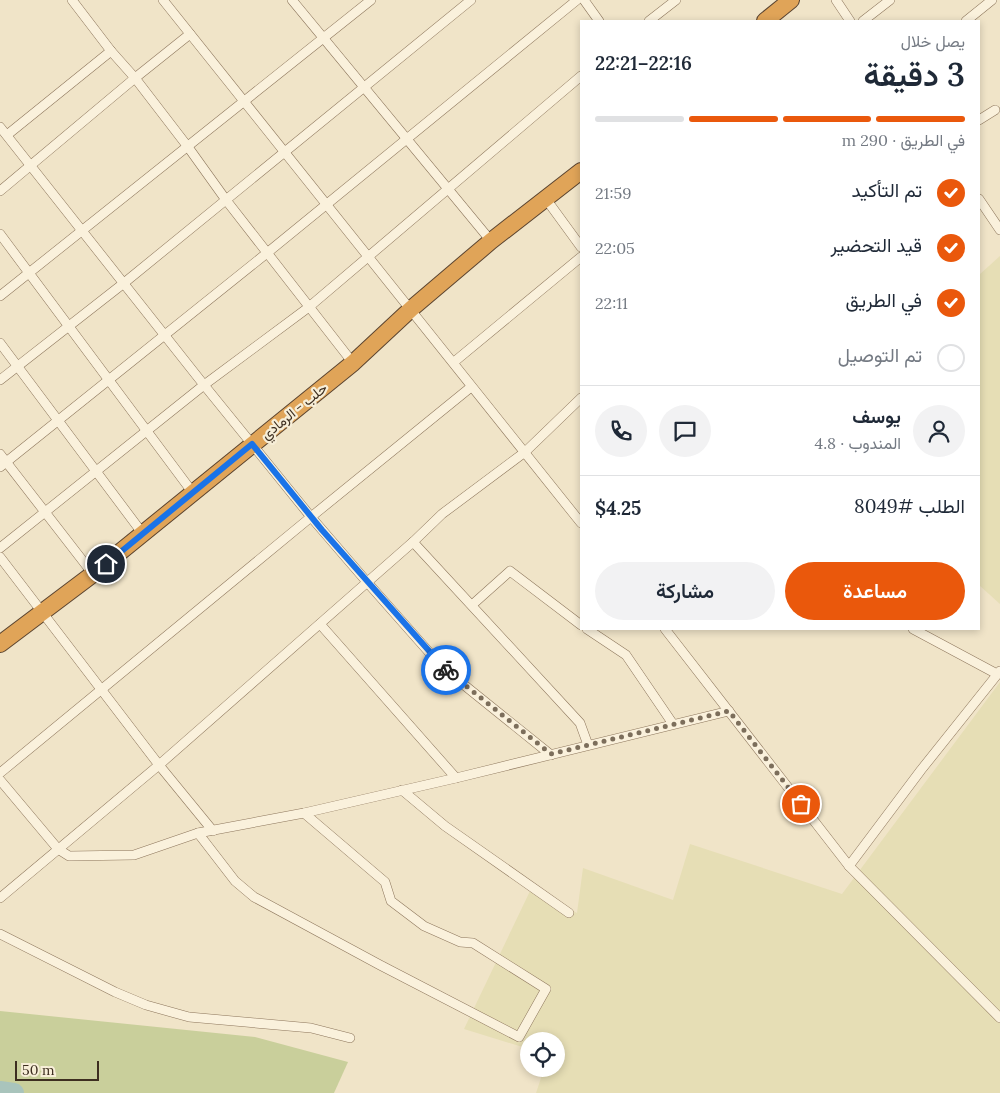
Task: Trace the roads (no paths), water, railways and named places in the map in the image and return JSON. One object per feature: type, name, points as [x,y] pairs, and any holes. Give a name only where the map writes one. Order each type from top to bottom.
[{"type":"highway","points":[[766,20],[791,0]]},
{"type":"highway","name":"حلب - الرمادي","points":[[0,644],[93,574],[353,363],[411,309],[580,171]]},
{"type":"street","points":[[72,0],[188,146],[226,200],[353,363]]},
{"type":"street","points":[[163,0],[580,522]]},
{"type":"street","points":[[292,0],[491,242]]},
{"type":"street","points":[[0,380],[124,283],[471,0]]},
{"type":"street","points":[[3,465],[577,0]]},
{"type":"street","points":[[584,0],[598,20]]},
{"type":"street","points":[[650,20],[676,0]]},
{"type":"street","points":[[836,0],[849,20]]},
{"type":"street","points":[[864,20],[890,0]]},
{"type":"street","points":[[967,20],[992,0]]},
{"type":"street","points":[[0,296],[368,1]]},
{"type":"street","points":[[0,191],[30,164],[190,34]]},
{"type":"street","points":[[7,135],[111,51]]},
{"type":"street","points":[[0,548],[204,385],[310,307],[580,77]]},
{"type":"street","points":[[980,119],[995,110]]},
{"type":"street","points":[[0,127],[310,517],[367,582],[443,668],[551,754]]},
{"type":"street","points":[[546,198],[580,246]]},
{"type":"street","points":[[980,200],[1000,230]]},
{"type":"street","points":[[0,234],[193,492]]},
{"type":"street","points":[[454,362],[580,258]]},
{"type":"street","points":[[0,342],[143,534]]},
{"type":"street","points":[[0,772],[310,517],[472,387]]},
{"type":"street","points":[[0,898],[160,765],[413,542],[442,514],[525,452],[579,404]]},
{"type":"street","points":[[0,454],[3,465],[44,512],[93,574]]},
{"type":"street","points":[[413,542],[580,723],[588,745]]},
{"type":"street","points":[[0,556],[101,689],[213,831]]},
{"type":"street","points":[[472,605],[510,571],[580,624]]},
{"type":"street","points":[[320,624],[456,778]]},
{"type":"street","points":[[588,630],[626,655],[673,724]]},
{"type":"street","points":[[666,630],[849,866],[1000,1018]]},
{"type":"street","points":[[849,866],[921,770],[999,673],[915,630]]},
{"type":"street","points":[[0,780],[58,850],[69,856],[134,855],[198,833],[304,813],[729,711]]},
{"type":"street","points":[[402,790],[445,826],[569,913]]},
{"type":"street","points":[[198,833],[235,881],[254,897],[519,1038],[546,989],[473,943],[460,942],[424,926],[391,900],[385,882],[304,813]]},
{"type":"street","points":[[0,934],[115,992],[146,1005],[189,1017],[311,1028],[350,1038]]},
{"type":"waterway","points":[[0,1091],[14,1093]]}]
